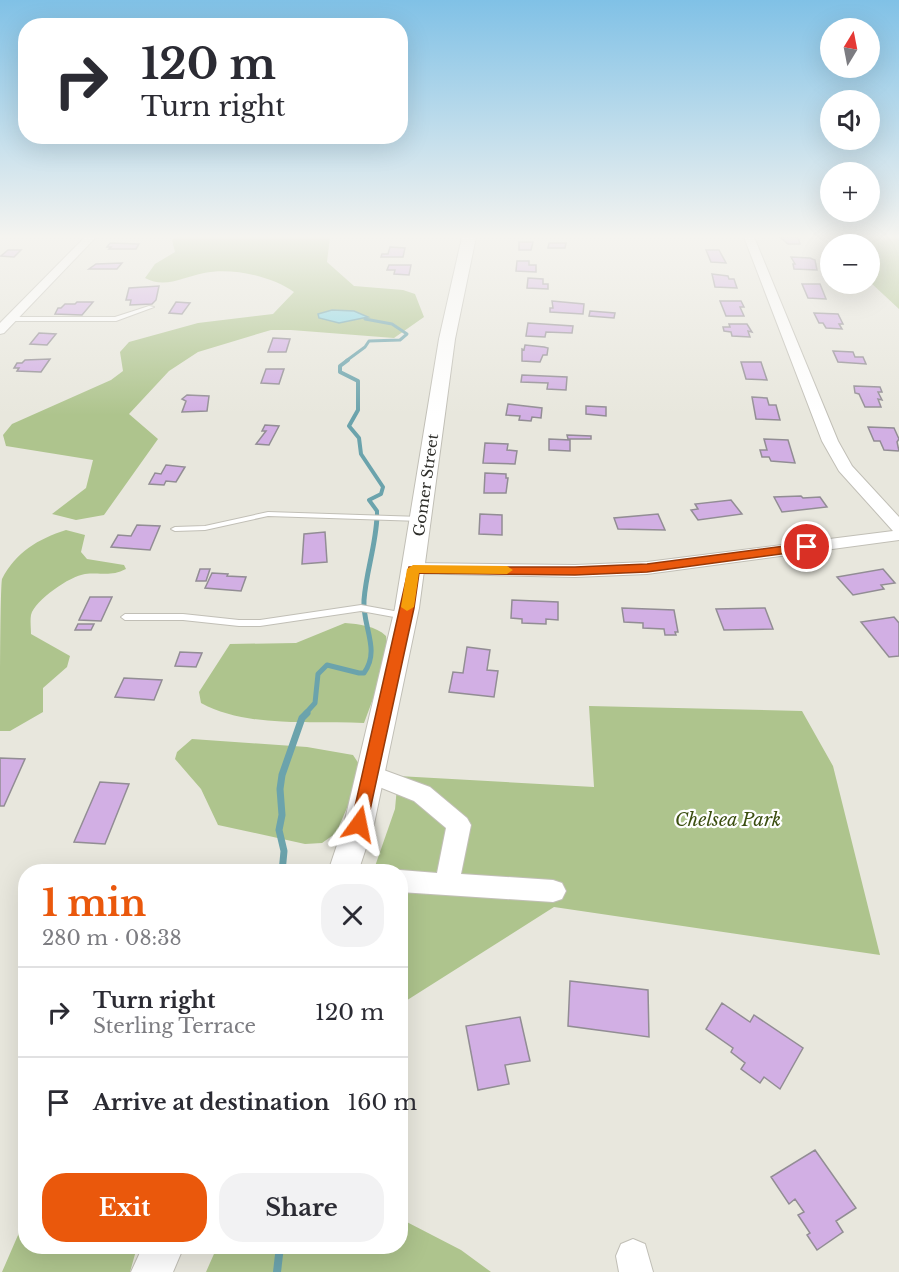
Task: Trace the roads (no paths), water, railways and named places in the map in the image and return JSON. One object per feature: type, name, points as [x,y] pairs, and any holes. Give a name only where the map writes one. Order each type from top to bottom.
[{"type":"street","points":[[0,330],[33,296]]},
{"type":"street","name":"Gomer Street","points":[[346,864],[359,824],[405,616],[447,339],[456,296]]},
{"type":"street","points":[[773,296],[830,441],[845,468],[899,527]]},
{"type":"street","points":[[413,569],[575,571],[647,568],[899,535]]},
{"type":"street","points":[[370,774],[422,794],[459,825],[447,884]]},
{"type":"street","points":[[408,882],[553,891]]},
{"type":"street","points":[[152,1272],[160,1254]]},
{"type":"lane","points":[[11,319],[116,319],[151,307]]},
{"type":"lane","points":[[174,529],[206,528],[268,514],[421,519]]},
{"type":"lane","points":[[125,617],[183,617],[260,623],[361,608],[405,616]]},
{"type":"water","points":[[332,310],[354,311],[368,317],[339,323],[319,318],[318,314]]},
{"type":"waterway","points":[[346,361],[365,347],[369,341],[400,340],[407,334],[392,324],[365,319]]},
{"type":"waterway","points":[[348,360],[340,366],[340,372],[358,381],[358,410],[349,426],[359,438],[361,454],[383,487],[381,494],[369,500],[377,511],[377,516]]},
{"type":"waterway","points":[[305,714],[315,703],[318,674],[327,665],[364,673],[369,664],[371,647],[364,600],[377,516]]},
{"type":"waterway","points":[[283,864],[284,851],[279,830],[282,815],[280,789],[282,775],[302,718],[307,713]]},
{"type":"waterway","points":[[277,1272],[279,1254]]},
{"type":"park label","name":"Chelsea Park","points":[[728,820]]}]
